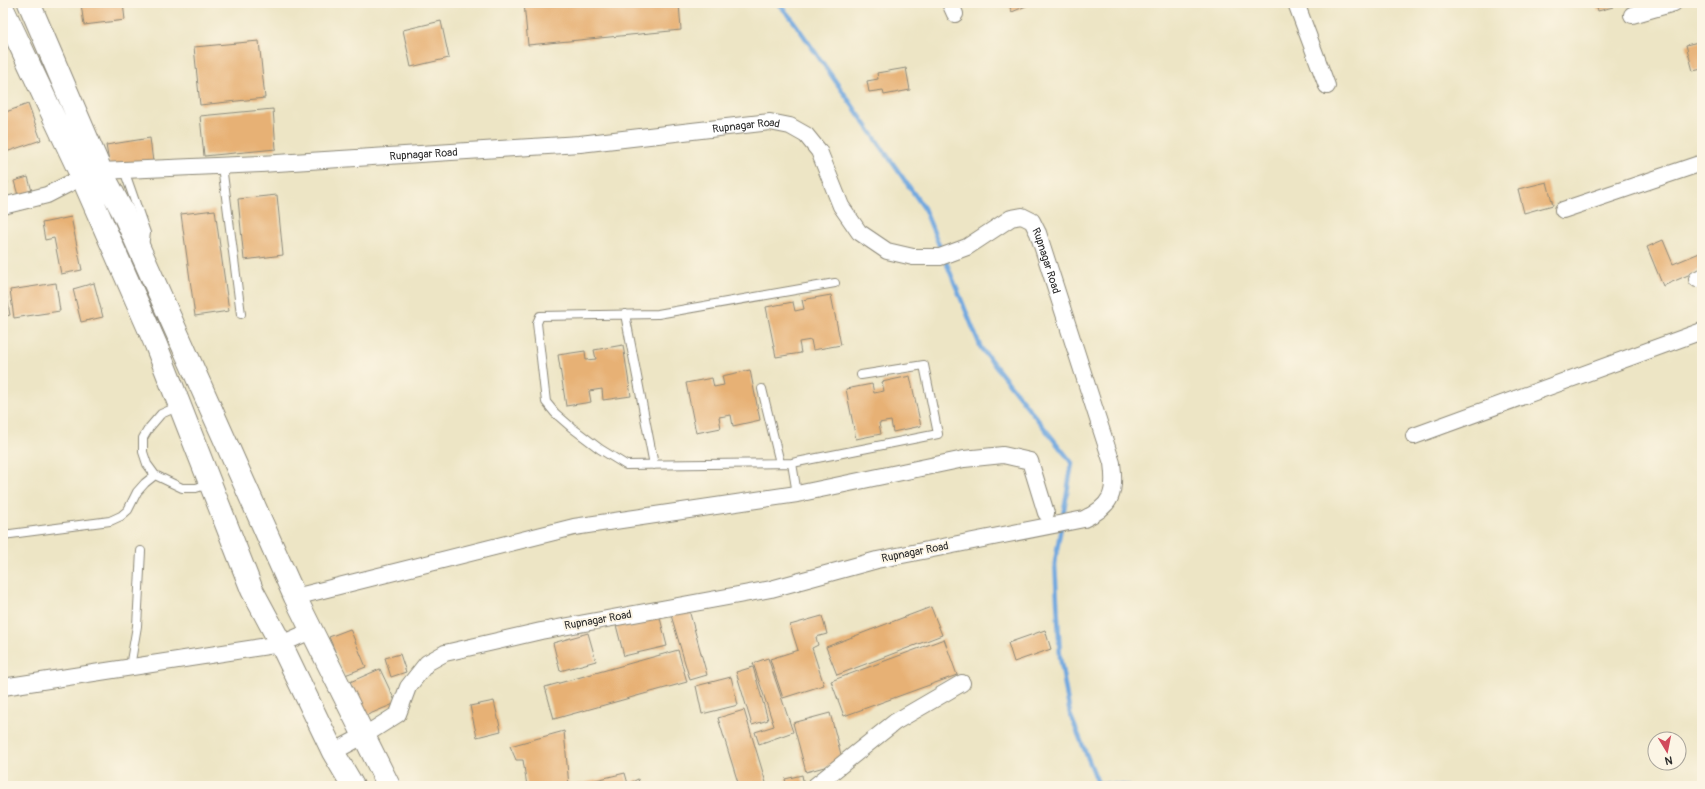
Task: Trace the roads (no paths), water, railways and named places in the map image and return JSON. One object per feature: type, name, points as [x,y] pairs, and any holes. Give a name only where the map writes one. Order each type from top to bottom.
[{"type":"main road","points":[[29,3],[91,174],[252,590],[281,644],[333,752],[353,786]]},
{"type":"main road","points":[[3,8],[91,174],[123,212],[295,597],[365,735],[389,786]]},
{"type":"street","points":[[1296,3],[1327,86]]},
{"type":"street","points":[[1632,14],[1674,3]]},
{"type":"street","name":"Rupnagar Road","points":[[91,174],[124,170],[222,166],[580,144],[770,122],[790,126],[806,135],[819,150],[841,206],[859,232],[887,251],[913,257],[946,255],[967,247],[1011,218],[1022,216],[1032,221],[1038,233],[1112,463],[1115,482],[1110,499],[1100,512],[1084,520],[1072,522],[1049,520],[877,560],[771,589],[541,630],[445,653],[427,663],[408,687],[398,714],[365,735],[333,752]]},
{"type":"street","points":[[1563,210],[1702,163]]},
{"type":"street","points":[[3,206],[46,195],[91,174]]},
{"type":"street","points":[[1414,436],[1702,331]]},
{"type":"street","points":[[295,597],[574,527],[797,494],[964,459],[1003,455],[1030,461],[1049,520]]},
{"type":"street","points":[[3,687],[281,644],[311,631]]},
{"type":"street","points":[[815,786],[895,722],[962,683]]},
{"type":"lane","points":[[222,166],[241,314]]},
{"type":"lane","points":[[124,170],[146,233],[143,257]]},
{"type":"lane","points":[[835,283],[658,314],[540,316],[537,323],[546,402],[555,413],[571,427],[600,449],[626,465],[792,463],[938,434],[924,364],[861,375]]},
{"type":"lane","points":[[625,314],[654,465]]},
{"type":"lane","points":[[762,389],[780,463]]},
{"type":"lane","points":[[170,410],[161,414],[143,438],[143,452],[147,464],[155,475],[182,488],[196,488],[210,483]]},
{"type":"lane","points":[[792,463],[797,494]]},
{"type":"lane","points":[[3,535],[110,521],[121,516],[128,510],[137,492],[155,475]]},
{"type":"lane","points":[[130,667],[137,626],[141,551]]},
{"type":"waterway","points":[[778,3],[792,19],[924,208],[981,348],[1072,463],[1055,562],[1060,657],[1070,714],[1098,783],[1128,786]]}]
